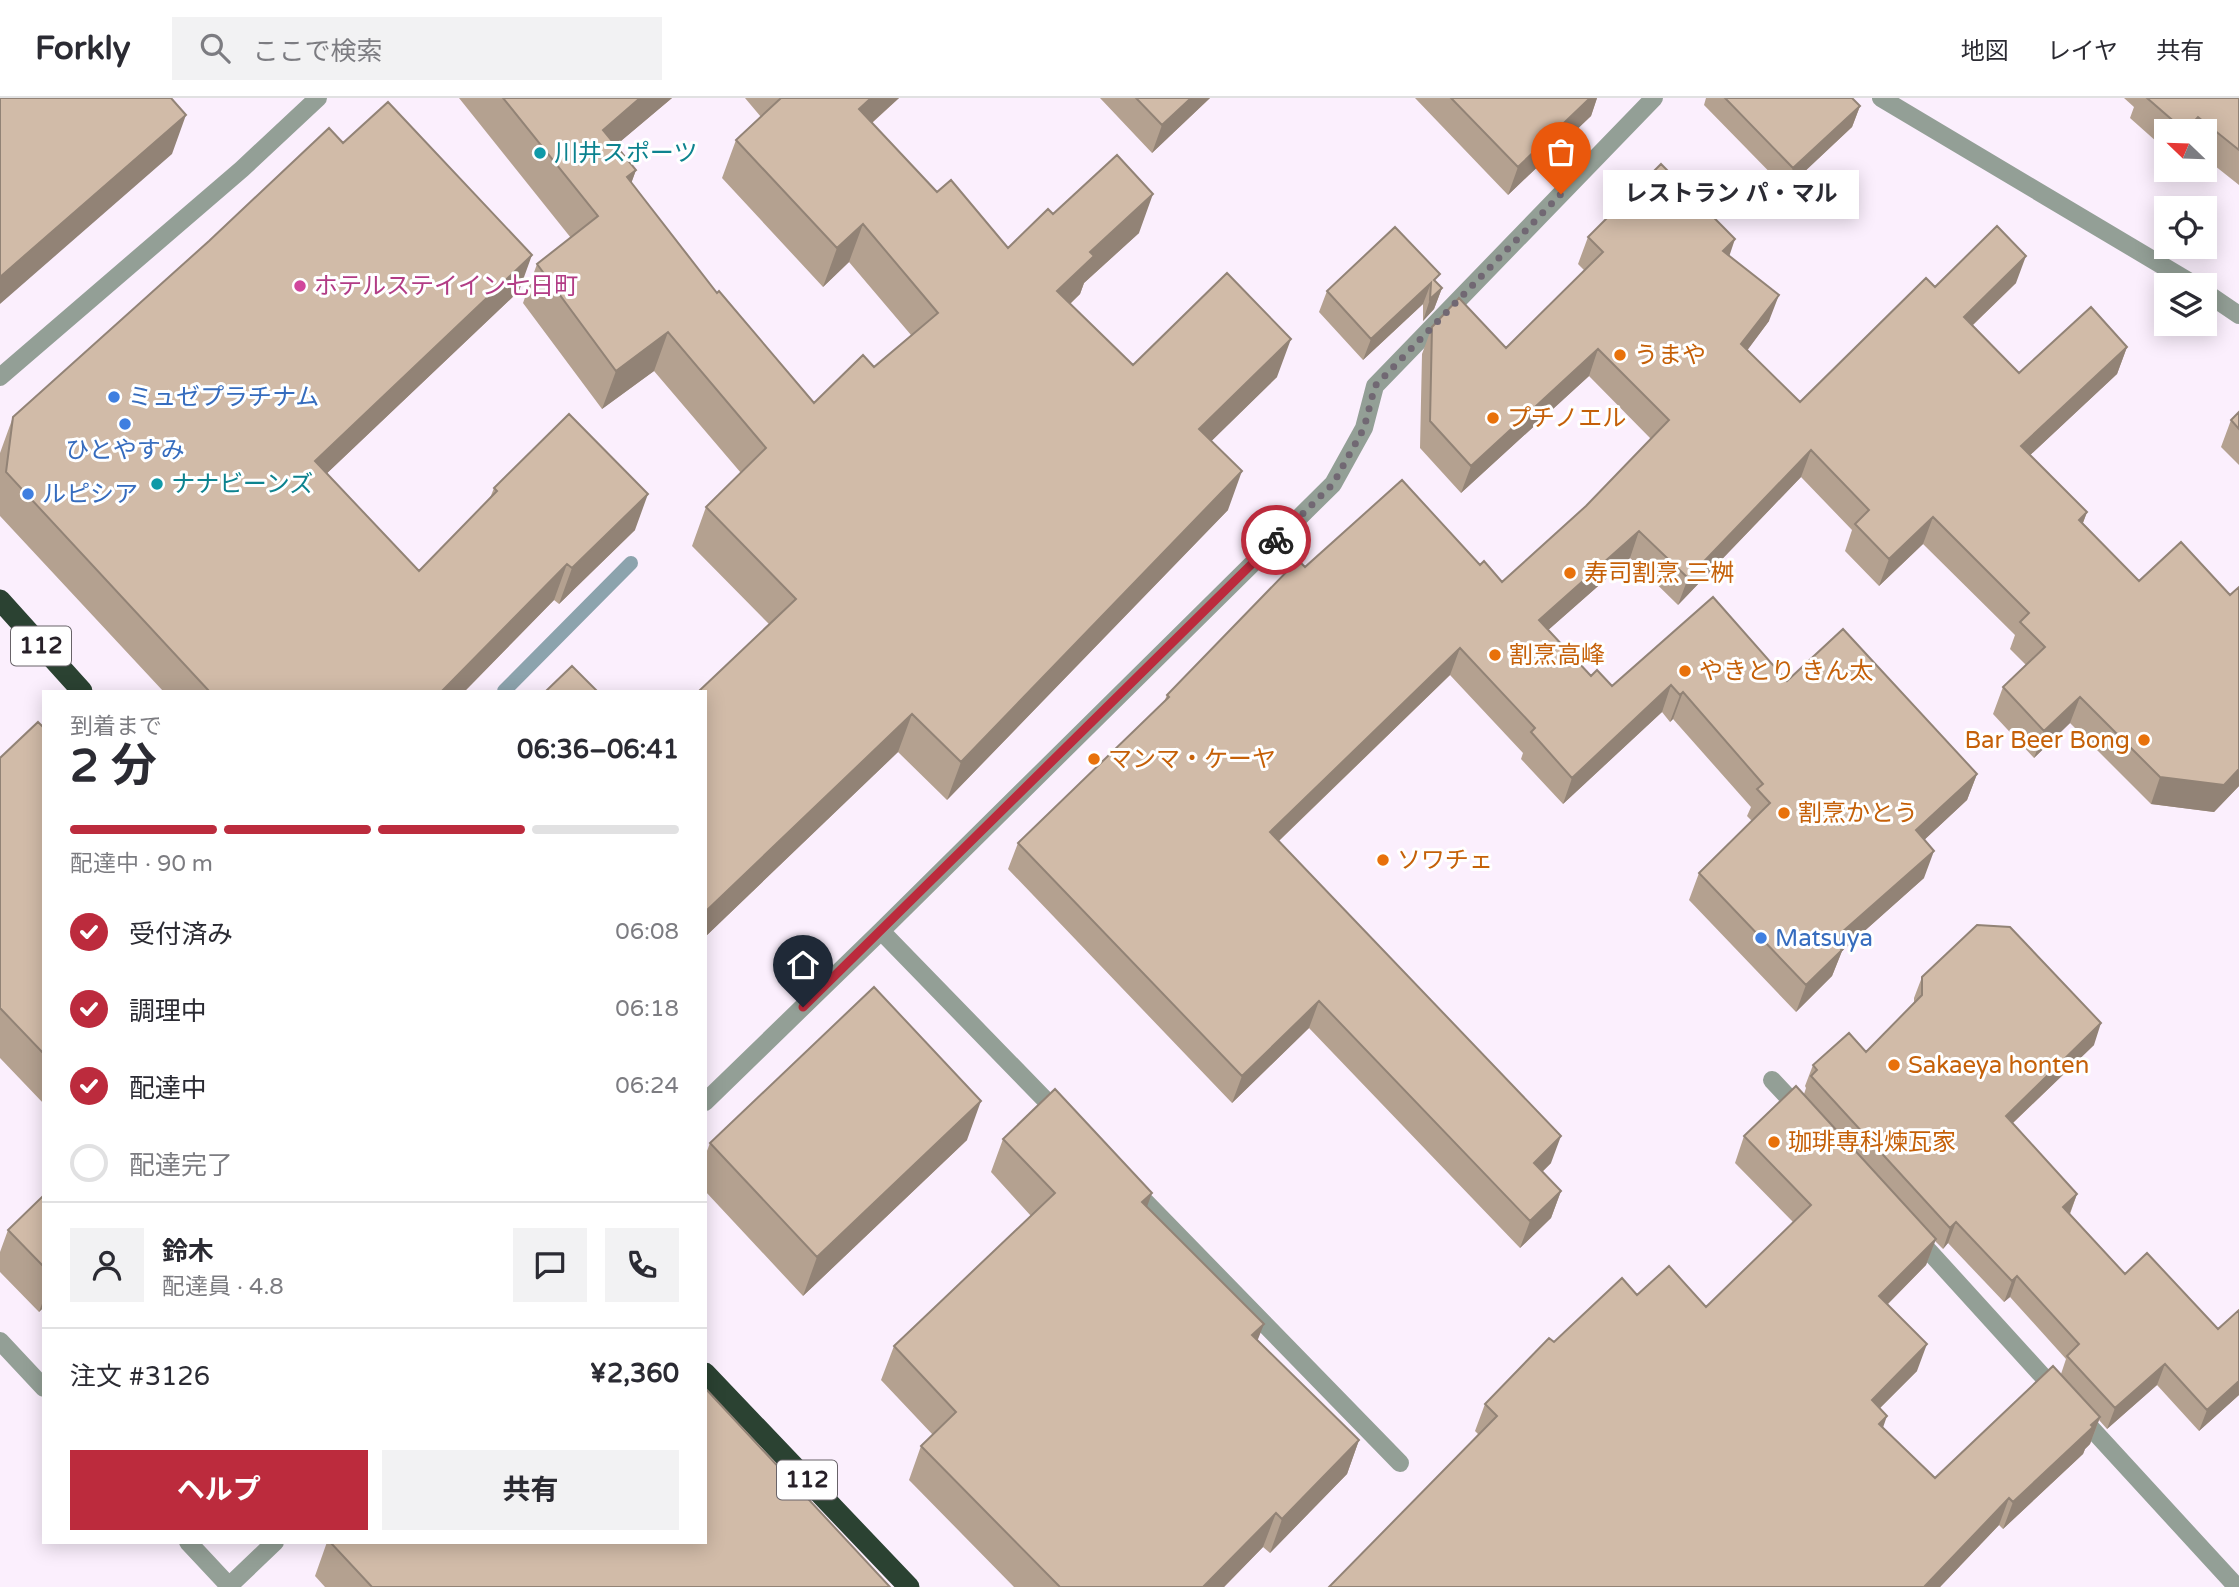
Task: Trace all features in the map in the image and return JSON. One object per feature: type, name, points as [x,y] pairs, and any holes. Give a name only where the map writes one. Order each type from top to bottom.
[{"type":"highway","name":"112","points":[[0,600],[81,690]]},
{"type":"highway","name":"112","points":[[707,1375],[909,1587]]},
{"type":"street","points":[[0,377],[242,169],[318,98]]},
{"type":"street","points":[[707,1100],[1333,484],[1364,428],[1375,386],[1654,98]]},
{"type":"street","points":[[1881,98],[2174,273]]},
{"type":"street","points":[[2217,300],[2239,315]]},
{"type":"street","points":[[881,931],[1073,1128]]},
{"type":"street","points":[[1772,1080],[1810,1121]]},
{"type":"street","points":[[1121,1177],[1400,1463]]},
{"type":"street","points":[[1904,1224],[2237,1587]]},
{"type":"street","points":[[0,1341],[42,1386]]},
{"type":"street","points":[[190,1544],[230,1587],[273,1544]]},
{"type":"building","points":[[0,98],[171,98],[186,115],[0,277]]},
{"type":"building","points":[[503,98],[640,98],[603,130],[636,170],[627,177],[717,293],[719,291],[814,403],[863,355],[874,367],[938,313],[863,224],[837,248],[736,140],[781,98],[871,98],[859,109],[937,192],[951,180],[1008,248],[1048,209],[1053,214],[1117,155],[1153,194],[1090,252],[1094,256],[1057,291],[1133,365],[1227,273],[1291,339],[1199,429],[1242,471],[961,762],[912,714],[707,910],[707,690],[700,690],[796,599],[706,507],[766,448],[668,332],[616,371],[537,264],[598,216]]},
{"type":"building","points":[[1136,98],[1191,98],[1162,125]]},
{"type":"building","points":[[1451,98],[1590,98],[1518,167]]},
{"type":"building","points":[[1725,98],[1852,98],[1860,106],[1793,168]]},
{"type":"building","points":[[2147,98],[2239,98],[2239,150],[2217,132],[2217,119],[2171,119]]},
{"type":"building","points":[[388,102],[532,255],[315,461],[419,571],[497,491],[494,488],[569,414],[648,494],[572,568],[567,564],[443,690],[208,690],[6,472],[13,417],[209,241],[329,128],[343,143]]},
{"type":"building","points":[[1661,164],[1735,239],[1723,251],[1779,295],[1741,344],[1800,402],[1926,278],[1935,287],[1997,226],[2026,256],[1964,317],[2019,373],[2091,307],[2127,347],[2021,446],[2087,512],[2079,520],[2139,581],[2181,542],[2230,595],[2239,587],[2239,769],[2224,785],[2160,777],[2080,697],[2044,731],[2003,687],[2045,647],[2020,622],[2029,613],[1933,517],[1889,559],[1855,524],[1869,510],[1811,450],[1688,578],[1639,531],[1539,620],[1591,676],[1597,670],[1612,686],[1713,597],[1787,681],[1843,629],[1977,774],[1916,830],[1934,851],[1833,940],[1842,950],[1806,985],[1699,873],[1770,803],[1757,789],[1763,784],[1683,692],[1680,695],[1671,685],[1572,778],[1531,732],[1535,728],[1460,648],[1270,832],[1561,1136],[1534,1163],[1561,1191],[1530,1221],[1319,1001],[1242,1076],[1018,843],[1169,697],[1167,695],[1298,560],[1305,567],[1402,480],[1480,565],[1484,561],[1502,582],[1586,506],[1669,420],[1598,349],[1471,466],[1430,421],[1432,327],[1459,298],[1506,348],[1603,252],[1588,237]]},
{"type":"building","points":[[1395,227],[1440,274],[1434,280],[1442,288],[1430,299],[1431,283],[1371,339],[1327,291]]},
{"type":"building","points":[[2239,412],[2239,429],[2231,420]]},
{"type":"building","points":[[572,666],[596,690],[547,690]]},
{"type":"building","points":[[38,722],[42,726],[42,1052],[0,1008],[0,758]]},
{"type":"building","points":[[1977,925],[2010,927],[2101,1023],[2006,1116],[2077,1194],[2063,1207],[2125,1274],[2147,1253],[2218,1329],[2239,1310],[2239,1381],[2207,1410],[2165,1364],[2115,1408],[2067,1356],[2079,1344],[2017,1276],[2012,1281],[1956,1222],[1950,1228],[1811,1076],[1817,1070],[1813,1065],[1849,1033],[1866,1052],[1922,995],[1922,977]]},
{"type":"building","points":[[874,987],[981,1101],[817,1257],[710,1143]]},
{"type":"building","points":[[1796,1086],[1936,1239],[1879,1296],[1927,1344],[1872,1400],[1887,1416],[1879,1424],[1935,1478],[2053,1366],[2100,1417],[2091,1425],[2093,1427],[2013,1502],[2009,1498],[1924,1587],[1329,1587],[1497,1416],[1485,1404],[1549,1338],[1554,1342],[1622,1278],[1637,1295],[1669,1266],[1706,1307],[1811,1205],[1744,1136]]},
{"type":"building","points":[[1055,1089],[1152,1193],[1142,1202],[1264,1324],[1252,1335],[1359,1440],[1282,1519],[1276,1513],[1203,1587],[1060,1587],[921,1446],[956,1412],[894,1346],[1055,1193],[1003,1139]]},
{"type":"building","points":[[42,1197],[42,1265],[8,1230]]},
{"type":"building","points":[[707,1390],[890,1587],[372,1587],[332,1544],[707,1544]]},
{"type":"waterway","points":[[505,690],[631,563]]},
{"type":"way so far","points":[[1276,540],[1333,484],[1364,428],[1375,386],[1561,194]]},
{"type":"place","name":"川井スポーツ","points":[[540,153]]},
{"type":"place","name":"レストラン パ・マル","points":[[1561,194]]},
{"type":"place","name":"ホテルステイイン七日町","points":[[300,286]]},
{"type":"place","name":"うまや","points":[[1620,355]]},
{"type":"place","name":"ミュゼプラチナム","points":[[114,397]]},
{"type":"place","name":"プチノエル","points":[[1493,418]]},
{"type":"place","name":"ひとやすみ","points":[[125,424]]},
{"type":"place","name":"ナナビーンズ","points":[[157,484]]},
{"type":"place","name":"ルピシア","points":[[28,494]]},
{"type":"place","name":"寿司割烹 三桝","points":[[1570,573]]},
{"type":"place","name":"割烹高峰","points":[[1495,655]]},
{"type":"place","name":"やきとり きん太","points":[[1685,671]]},
{"type":"place","name":"Bar Beer Bong","points":[[2144,740]]},
{"type":"place","name":"マンマ・ケーヤ","points":[[1094,759]]},
{"type":"place","name":"割烹かとう","points":[[1784,813]]},
{"type":"place","name":"ソワチェ","points":[[1383,860]]},
{"type":"place","name":"Matsuya","points":[[1761,938]]},
{"type":"place","name":"Sakaeya honten","points":[[1894,1065]]},
{"type":"place","name":"珈琲専科煉瓦家","points":[[1774,1142]]},
{"type":"route","points":[[803,1007],[1276,540]]}]
